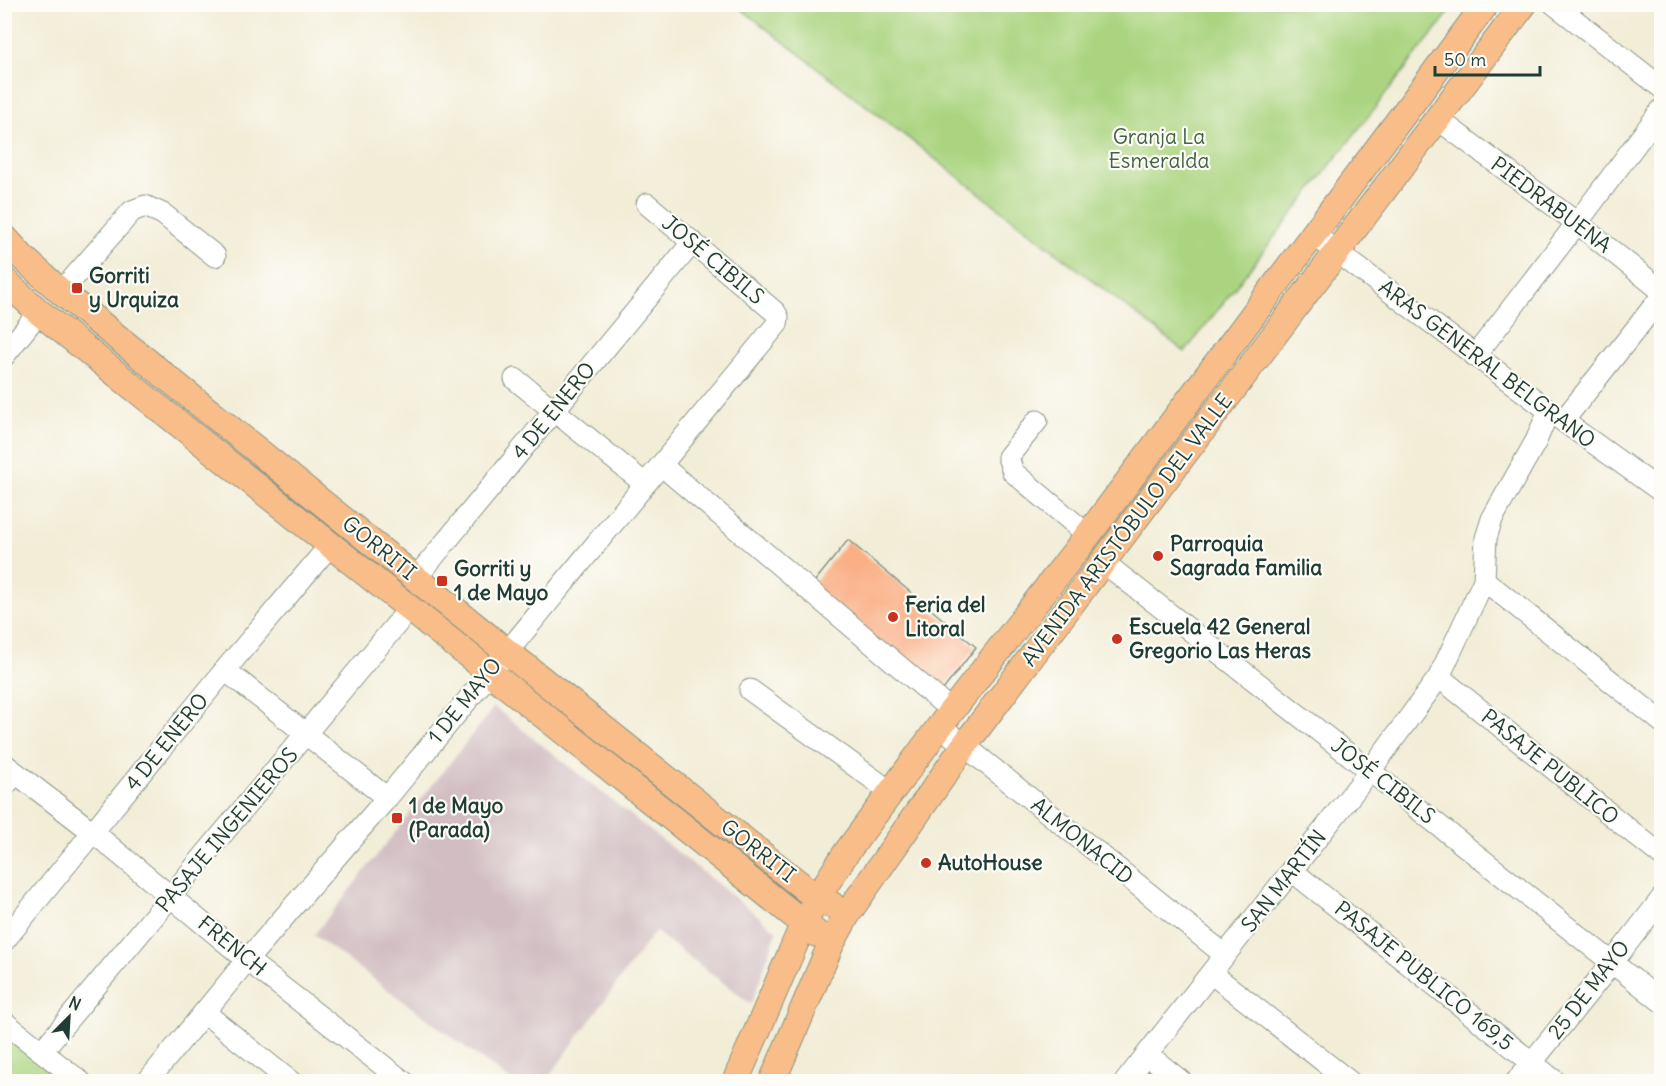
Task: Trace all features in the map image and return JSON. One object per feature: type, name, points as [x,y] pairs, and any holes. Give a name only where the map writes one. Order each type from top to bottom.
[{"type":"main road","name":"AVENIDA ARISTÓBULO DEL VALLE","points":[[735,1082],[803,925],[817,898],[846,853],[946,718],[1088,535],[1486,4]]},
{"type":"main road","name":"AVENIDA ARISTÓBULO DEL VALLE","points":[[772,1082],[831,944],[848,913],[964,746],[1439,120],[1524,4]]},
{"type":"main road","name":"GORRITI","points":[[4,237],[23,258],[61,292],[506,651],[817,898],[848,913]]},
{"type":"main road","name":"GORRITI","points":[[4,280],[39,312],[411,608],[488,673],[803,925],[831,944]]},
{"type":"street","points":[[1554,4],[1662,88]]},
{"type":"street","points":[[1475,356],[1662,109]]},
{"type":"street","name":"PIEDRABUENA","points":[[1439,120],[1577,223],[1662,291]]},
{"type":"street","name":"JOSÉ CIBILS","points":[[647,204],[775,312],[778,317]]},
{"type":"street","points":[[61,292],[132,211],[145,206],[163,214],[215,256]]},
{"type":"street","name":"ARAS GENERAL BELGRANO","points":[[1313,234],[1556,416],[1662,492]]},
{"type":"street","name":"4 DE ENERO","points":[[417,578],[692,243]]},
{"type":"street","points":[[1662,296],[1536,441],[1492,519],[1486,538],[1484,580],[1662,722]]},
{"type":"street","points":[[4,356],[39,312]]},
{"type":"street","name":"1 DE MAYO","points":[[147,1082],[247,960],[387,798],[777,324],[778,317]]},
{"type":"street","points":[[514,379],[645,484]]},
{"type":"street","points":[[1037,421],[1008,457],[1013,472],[1088,535]]},
{"type":"street","name":"ALMONACID","points":[[661,465],[946,718],[964,746],[1225,955]]},
{"type":"street","name":"4 DE ENERO","points":[[4,941],[331,544]]},
{"type":"street","name":"JOSÉ CIBILS","points":[[1103,562],[1662,1002]]},
{"type":"street","name":"SAN MARTÍN","points":[[1125,1082],[1370,771],[1439,677],[1484,580]]},
{"type":"street","name":"PASAJE INGENIEROS","points":[[42,1051],[411,608]]},
{"type":"street","points":[[225,670],[387,798]]},
{"type":"street","name":"PASAJE PUBLICO","points":[[1439,677],[1662,856]]},
{"type":"street","points":[[750,690],[891,792]]},
{"type":"street","name":"FRENCH","points":[[8,775],[94,833],[247,960],[404,1082]]},
{"type":"street","name":"PASAJE PUBLICO 169,5","points":[[1292,870],[1556,1082]]},
{"type":"street","name":"25 DE MAYO","points":[[1516,1082],[1662,898]]},
{"type":"street","points":[[1211,973],[1350,1082]]},
{"type":"street","points":[[205,1013],[291,1082]]},
{"type":"street","points":[[4,1022],[81,1082]]},
{"type":"street","points":[[1147,1054],[1182,1082]]},
{"type":"shaded area","points":[[494,707],[777,931],[751,1004],[655,931],[546,1081],[511,1081],[314,935]]},
{"type":"green space","name":"Granja La Esmeralda","points":[[736,5],[1455,5],[1185,352]]},
{"type":"green space","points":[[5,1036],[63,1081],[5,1081]]},
{"type":"building","name":"Feria del Litoral","points":[[848,540],[976,647],[940,694],[811,586]]},
{"type":"place","name":"Gorriti y Urquiza","points":[[77,288]]},
{"type":"place","name":"Parroquia Sagrada Familia","points":[[1158,556]]},
{"type":"place","name":"Gorriti y 1 de Mayo","points":[[442,581]]},
{"type":"place","name":"Feria del Litoral","points":[[893,617]]},
{"type":"place","name":"Escuela 42 General Gregorio Las Heras","points":[[1117,639]]},
{"type":"place","name":"1 de Mayo (Parada)","points":[[397,818]]},
{"type":"place","name":"AutoHouse","points":[[926,863]]}]
